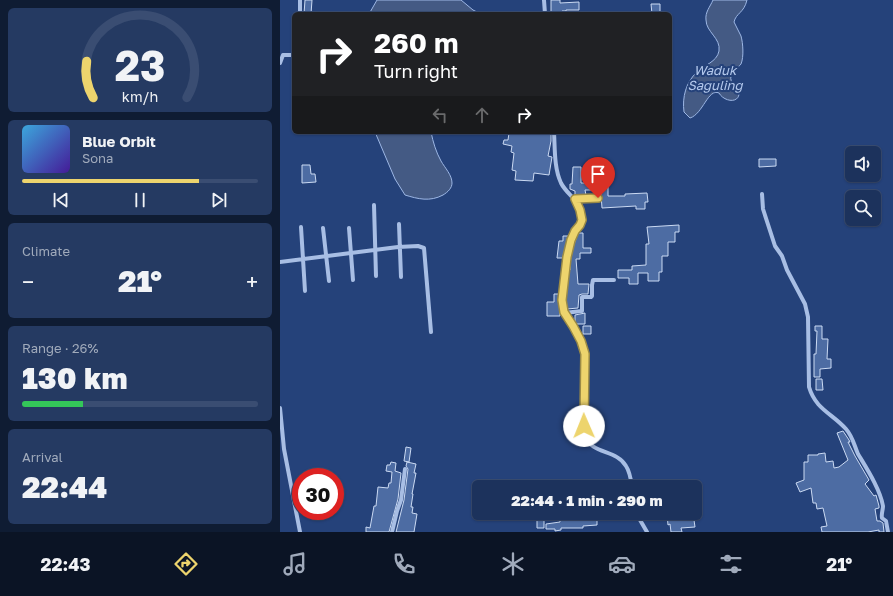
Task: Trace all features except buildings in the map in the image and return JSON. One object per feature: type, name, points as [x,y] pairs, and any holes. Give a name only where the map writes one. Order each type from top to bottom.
[{"type":"street","points":[[300,0],[300,12]]},
{"type":"street","points":[[544,0],[545,12]]},
{"type":"street","points":[[280,63],[283,55],[292,55]]},
{"type":"street","points":[[554,134],[557,170],[560,180],[562,185],[575,199],[580,210],[582,220],[571,240],[567,257],[562,300],[564,312],[581,341],[585,354],[585,436],[587,442],[595,448],[616,456],[622,461],[630,474],[631,480]]},
{"type":"street","points":[[762,194],[763,209],[775,246],[782,256],[787,270],[805,304],[808,317],[808,387],[812,397],[830,416],[846,429],[853,438],[857,452],[867,468],[883,507],[882,518],[886,521],[888,532]]},
{"type":"street","points":[[575,199],[598,198]]},
{"type":"street","points":[[374,205],[376,276]]},
{"type":"street","points":[[399,224],[401,277]]},
{"type":"street","points":[[301,227],[305,291]]},
{"type":"street","points":[[323,228],[329,281]]},
{"type":"street","points":[[349,228],[353,280]]},
{"type":"street","points":[[280,262],[400,247],[418,246],[424,248],[431,332]]},
{"type":"street","points":[[564,312],[582,311],[582,296],[592,296],[593,280],[614,280]]},
{"type":"street","points":[[280,408],[285,455],[300,532]]},
{"type":"street","points":[[392,532],[401,500],[405,469]]},
{"type":"street","points":[[640,520],[647,532]]},
{"type":"water","points":[[377,0],[461,0],[477,12],[370,12]]},
{"type":"water","name":"Waduk Saguling","points":[[713,0],[747,0],[744,8],[736,17],[734,22],[741,36],[743,46],[743,58],[741,64],[731,76],[731,81],[738,90],[739,96],[734,100],[728,100],[719,93],[715,92],[708,98],[695,116],[690,118],[684,112],[684,95],[690,80],[697,72],[716,58],[719,51],[718,42],[708,28],[706,20],[707,12]]},
{"type":"water","points":[[376,134],[432,134],[441,161],[452,180],[452,185],[447,193],[433,199],[419,199],[405,195],[395,179]]},
{"type":"route","points":[[584,426],[585,354],[581,341],[564,312],[562,300],[567,257],[571,240],[582,220],[579,205],[575,199],[598,198]]}]
